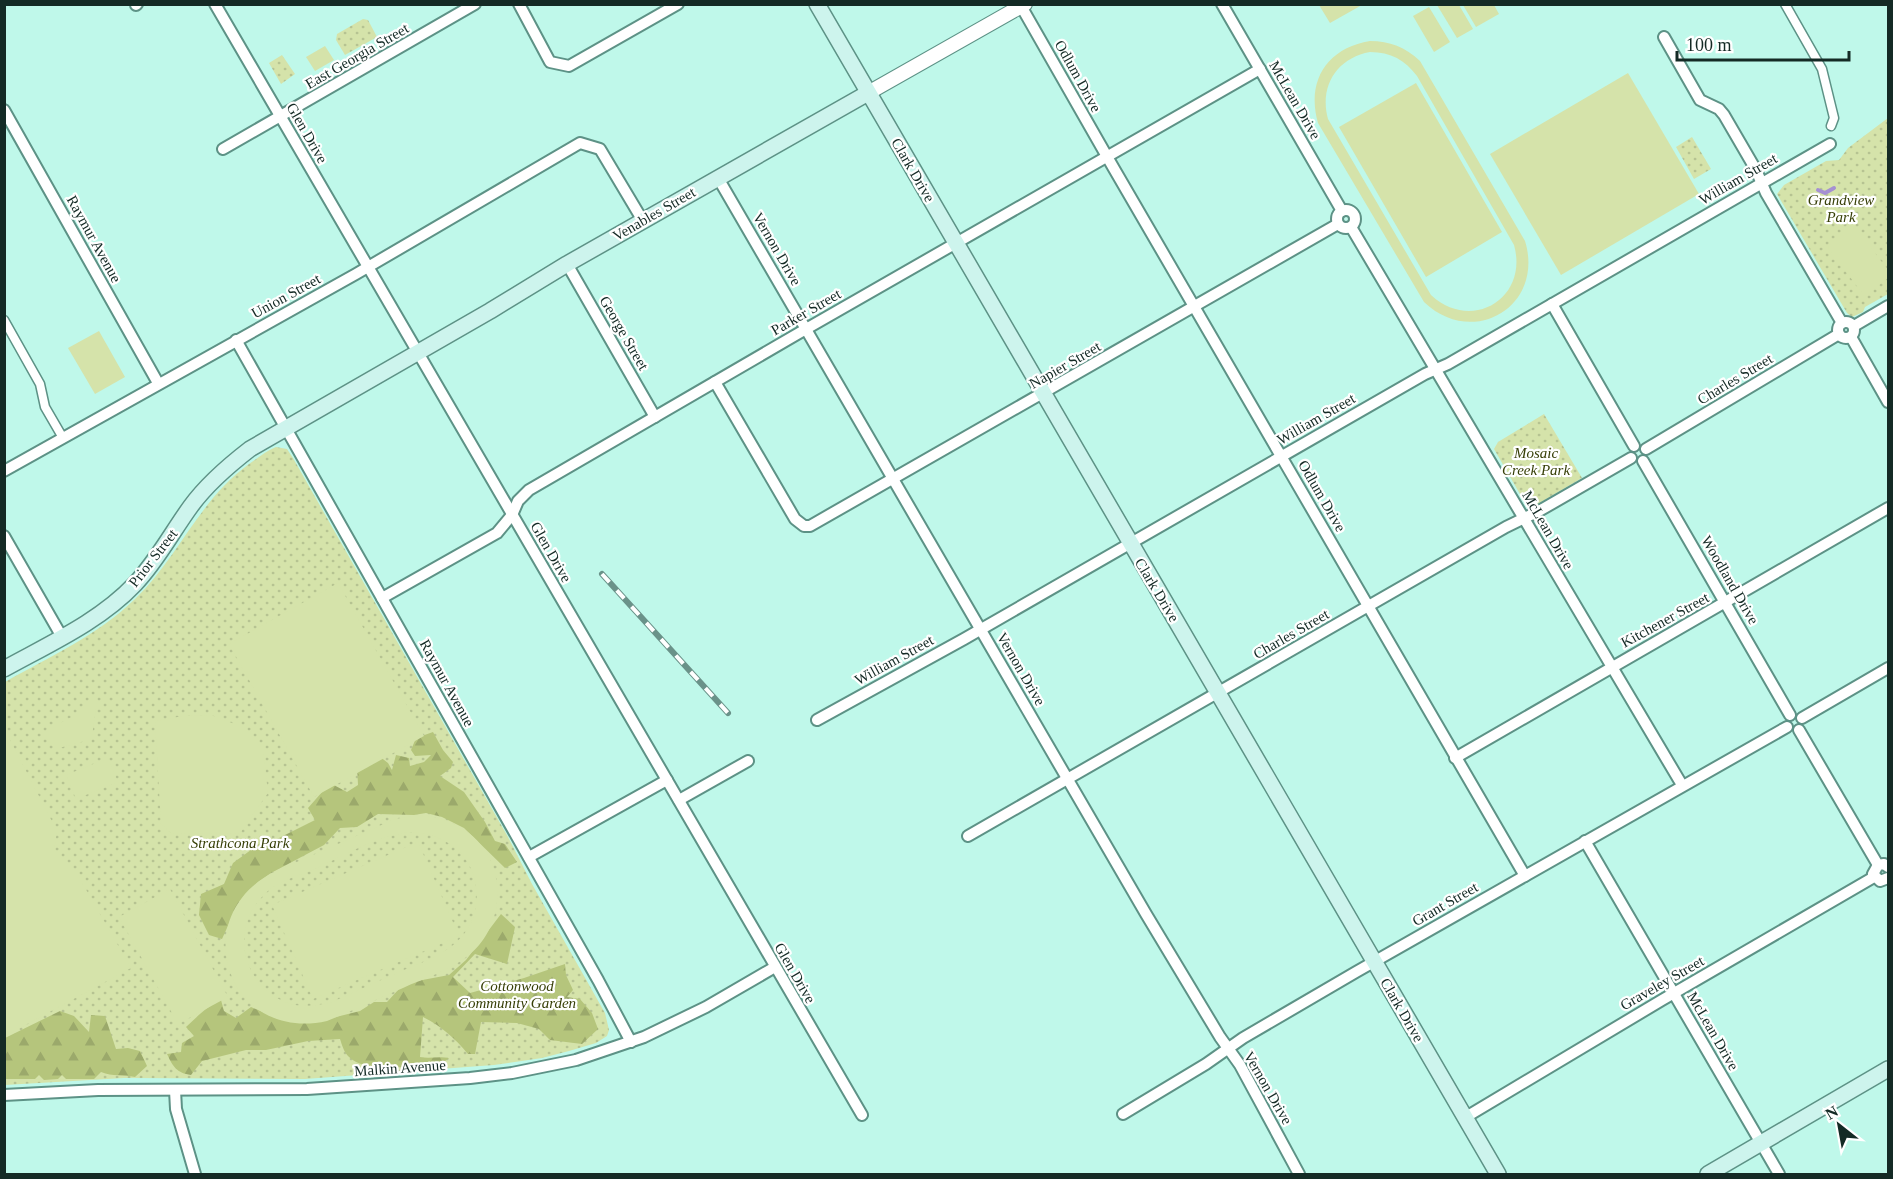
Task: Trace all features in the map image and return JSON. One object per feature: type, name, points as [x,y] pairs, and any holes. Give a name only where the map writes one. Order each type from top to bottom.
[{"type":"main road","name":"Clark Drive","points":[[817,4],[1498,1174]]},
{"type":"main road","name":"Venables Street","points":[[286,428],[567,264],[868,93]]},
{"type":"main road","name":"Prior Street","points":[[4,669],[92,620],[125,593],[148,570],[192,504],[215,479],[250,449],[286,428]]},
{"type":"main road","points":[[1708,1174],[1888,1069]]},
{"type":"street","name":"Glen Drive","points":[[215,4],[862,1116]]},
{"type":"street","name":"East Georgia Street","points":[[223,149],[475,4]]},
{"type":"street","points":[[519,4],[550,62],[569,66],[678,4]]},
{"type":"street","name":"McLean Drive","points":[[1222,4],[1342,211]]},
{"type":"street","points":[[1785,4],[1822,69],[1834,118],[1831,126]]},
{"type":"street","name":"Venables Street","points":[[868,93],[1023,5]]},
{"type":"street","name":"Odlum Drive","points":[[1023,5],[1107,158],[1525,876]]},
{"type":"street","points":[[1664,37],[1700,100],[1719,109],[1724,115],[1842,323]]},
{"type":"street","name":"Parker Street","points":[[382,598],[497,533],[512,515],[518,501],[529,490],[1260,69]]},
{"type":"street","name":"Raymur Avenue","points":[[4,110],[158,384]]},
{"type":"street","name":"Union Street","points":[[4,471],[368,267],[580,143],[600,149],[643,221]]},
{"type":"street","name":"William Street","points":[[817,720],[1830,144]]},
{"type":"street","name":"Vernon Drive","points":[[718,178],[1067,778],[1255,1091],[1299,1174]]},
{"type":"street","points":[[1349,210],[1354,215],[1355,222],[1351,227],[1344,228],[1338,224],[1338,217],[1342,211],[1349,210]]},
{"type":"street","name":"Napier Street","points":[[715,382],[795,519],[804,526],[817,524],[1338,224]]},
{"type":"street","name":"McLean Drive","points":[[1351,227],[1682,785]]},
{"type":"street","name":"George Street","points":[[567,264],[655,417]]},
{"type":"street","points":[[1552,304],[1634,446]]},
{"type":"street","points":[[1888,306],[1852,332],[1843,338],[1838,329],[1842,323],[1848,322],[1852,332],[1888,402]]},
{"type":"street","points":[[4,320],[40,384],[45,407],[63,438]]},
{"type":"street","name":"Charles Street","points":[[1646,449],[1839,334]]},
{"type":"street","name":"Raymur Avenue","points":[[236,340],[529,857],[631,1042]]},
{"type":"street","points":[[1634,446],[1642,446],[1646,449],[1647,457],[1643,461],[1635,462],[1631,458],[1630,453],[1634,446]]},
{"type":"street","name":"Charles Street","points":[[968,836],[1631,458]]},
{"type":"street","name":"Woodland Drive","points":[[1643,461],[1790,715]]},
{"type":"street","name":"Kitchener Street","points":[[1455,758],[1888,508]]},
{"type":"street","points":[[4,536],[62,637]]},
{"type":"street","points":[[1802,718],[1888,668]]},
{"type":"street","points":[[1797,714],[1802,718],[1803,725],[1799,730],[1792,731],[1787,727],[1786,720],[1790,715],[1797,714]]},
{"type":"street","name":"Grant Street","points":[[1123,1114],[1374,962],[1787,727]]},
{"type":"street","points":[[1799,730],[1883,866],[1873,870],[1874,877],[1880,881],[1888,881]]},
{"type":"street","points":[[679,801],[748,761]]},
{"type":"street","points":[[529,857],[668,780]]},
{"type":"street","name":"McLean Drive","points":[[1585,841],[1779,1174]]},
{"type":"street","name":"Graveley Street","points":[[1466,1117],[1673,993],[1874,877]]},
{"type":"street","name":"Malkin Avenue","points":[[4,1095],[98,1090],[277,1090],[470,1078],[550,1066],[631,1042],[706,1007],[775,967]]},
{"type":"street","points":[[175,1090],[176,1109],[195,1174]]},
{"type":"green space","points":[[1319,5],[1362,5],[1330,23]]},
{"type":"green space","points":[[1437,5],[1459,5],[1473,29],[1457,38]]},
{"type":"green space","points":[[1463,5],[1494,5],[1499,14],[1476,27]]},
{"type":"green space","points":[[1429,7],[1450,42],[1434,52],[1413,16]]},
{"type":"green space","points":[[363,19],[368,20],[377,37],[345,55],[336,40],[337,34]]},
{"type":"green space","points":[[1370,41],[1384,42],[1409,52],[1420,61],[1525,241],[1528,264],[1525,285],[1515,301],[1500,313],[1483,320],[1463,321],[1443,316],[1424,302],[1318,123],[1315,93],[1323,69],[1331,59],[1355,45]],"holes":[[[1370,52],[1397,58],[1417,76],[1514,245],[1516,264],[1513,281],[1505,294],[1494,304],[1479,310],[1463,311],[1447,306],[1431,295],[1328,119],[1326,95],[1333,75],[1348,60]]]},
{"type":"green space","points":[[325,46],[334,60],[315,71],[306,57]]},
{"type":"green space","points":[[282,55],[295,74],[281,84],[269,63]]},
{"type":"green space","points":[[1628,73],[1699,194],[1561,275],[1490,154]]},
{"type":"green space","points":[[1416,83],[1502,232],[1426,277],[1339,127]]},
{"type":"green space","name":"Grandview Park","points":[[1888,118],[1888,294],[1852,317],[1847,313],[1777,194],[1784,185],[1826,161],[1839,160],[1848,148]]},
{"type":"green space","points":[[1692,137],[1711,169],[1694,179],[1676,147]]},
{"type":"green space","points":[[1849,227],[1856,228],[1888,270],[1888,278],[1866,295],[1862,293],[1828,248],[1829,243]]},
{"type":"green space","points":[[99,331],[125,377],[95,394],[68,348]]},
{"type":"green space","name":"Mosaic Creek Park","points":[[1544,414],[1582,478],[1536,505],[1530,506],[1524,501],[1494,449],[1498,442]]},
{"type":"green space","name":"Strathcona Park","points":[[276,447],[287,449],[293,458],[508,837],[605,1013],[609,1030],[607,1036],[596,1043],[542,1058],[494,1065],[305,1079],[124,1078],[5,1085],[5,682],[73,645],[121,612],[150,583],[202,512],[231,479]]},
{"type":"green space","points":[[338,583],[424,736],[314,797],[229,644]]},
{"type":"green space","points":[[93,699],[97,702],[92,736],[85,741],[59,748],[44,737],[46,730],[72,717]]},
{"type":"green space","points":[[211,715],[240,726],[263,749],[268,793],[240,833],[172,834],[161,824],[155,721],[183,716]]},
{"type":"green space","points":[[5,730],[57,831],[54,851],[80,879],[131,968],[5,1036]]},
{"type":"green space","points":[[433,732],[453,762],[451,768],[440,776],[464,792],[495,841],[505,844],[517,862],[505,868],[464,828],[442,817],[426,813],[378,814],[357,827],[340,828],[324,845],[257,883],[231,919],[222,939],[209,935],[199,915],[201,894],[224,884],[233,863],[263,841],[277,839],[315,820],[308,808],[330,783],[347,792],[358,785],[357,765],[379,756],[388,763],[392,770],[396,755],[409,758],[410,766],[424,762],[431,755],[415,756],[411,750],[416,738]]},
{"type":"green space","points":[[108,758],[118,782],[76,799],[66,775]]},
{"type":"green space","points":[[419,815],[451,822],[469,833],[484,849],[495,872],[497,898],[492,923],[479,946],[454,966],[327,1021],[293,1023],[264,1013],[243,995],[230,972],[226,945],[231,917],[247,892],[274,872],[395,819]],"holes":[[[414,832],[449,843],[468,862],[474,876],[476,901],[475,912],[463,935],[445,951],[434,957],[332,1002],[305,1006],[295,1005],[280,1000],[267,991],[249,967],[244,937],[247,922],[254,907],[265,894],[274,886],[375,841]]]},
{"type":"green space","points":[[418,842],[459,936],[313,999],[272,905]]},
{"type":"green space","points":[[170,889],[228,997],[178,1024],[119,917]]},
{"type":"green space","name":"Cottonwood Community Garden","points":[[501,914],[515,927],[507,964],[475,954],[453,977],[470,993],[565,964],[566,975],[573,990],[567,997],[580,999],[592,1013],[598,1029],[582,1044],[550,1040],[539,1029],[517,1023],[481,1022],[475,1054],[468,1054],[447,1033],[423,1017],[420,1057],[449,1058],[440,1065],[391,1068],[367,1066],[348,1056],[340,1039],[308,1041],[266,1050],[246,1050],[202,1061],[191,1075],[176,1069],[167,1054],[181,1052],[182,1043],[194,1036],[186,1027],[221,1000],[224,1011],[236,1018],[251,1007],[265,1013],[320,1021],[360,1011],[374,1002],[387,1002],[399,989],[417,981],[449,975],[466,960]]},
{"type":"green space","points":[[60,1011],[74,1016],[89,1032],[91,1015],[105,1016],[116,1049],[128,1048],[140,1051],[147,1066],[135,1077],[101,1072],[94,1079],[66,1079],[62,1075],[58,1079],[44,1080],[39,1075],[35,1079],[5,1079],[5,1038]]},
{"type":"waterway","points":[[1818,190],[1825,193],[1834,188]]},
{"type":"railway","points":[[602,574],[728,713]]}]
